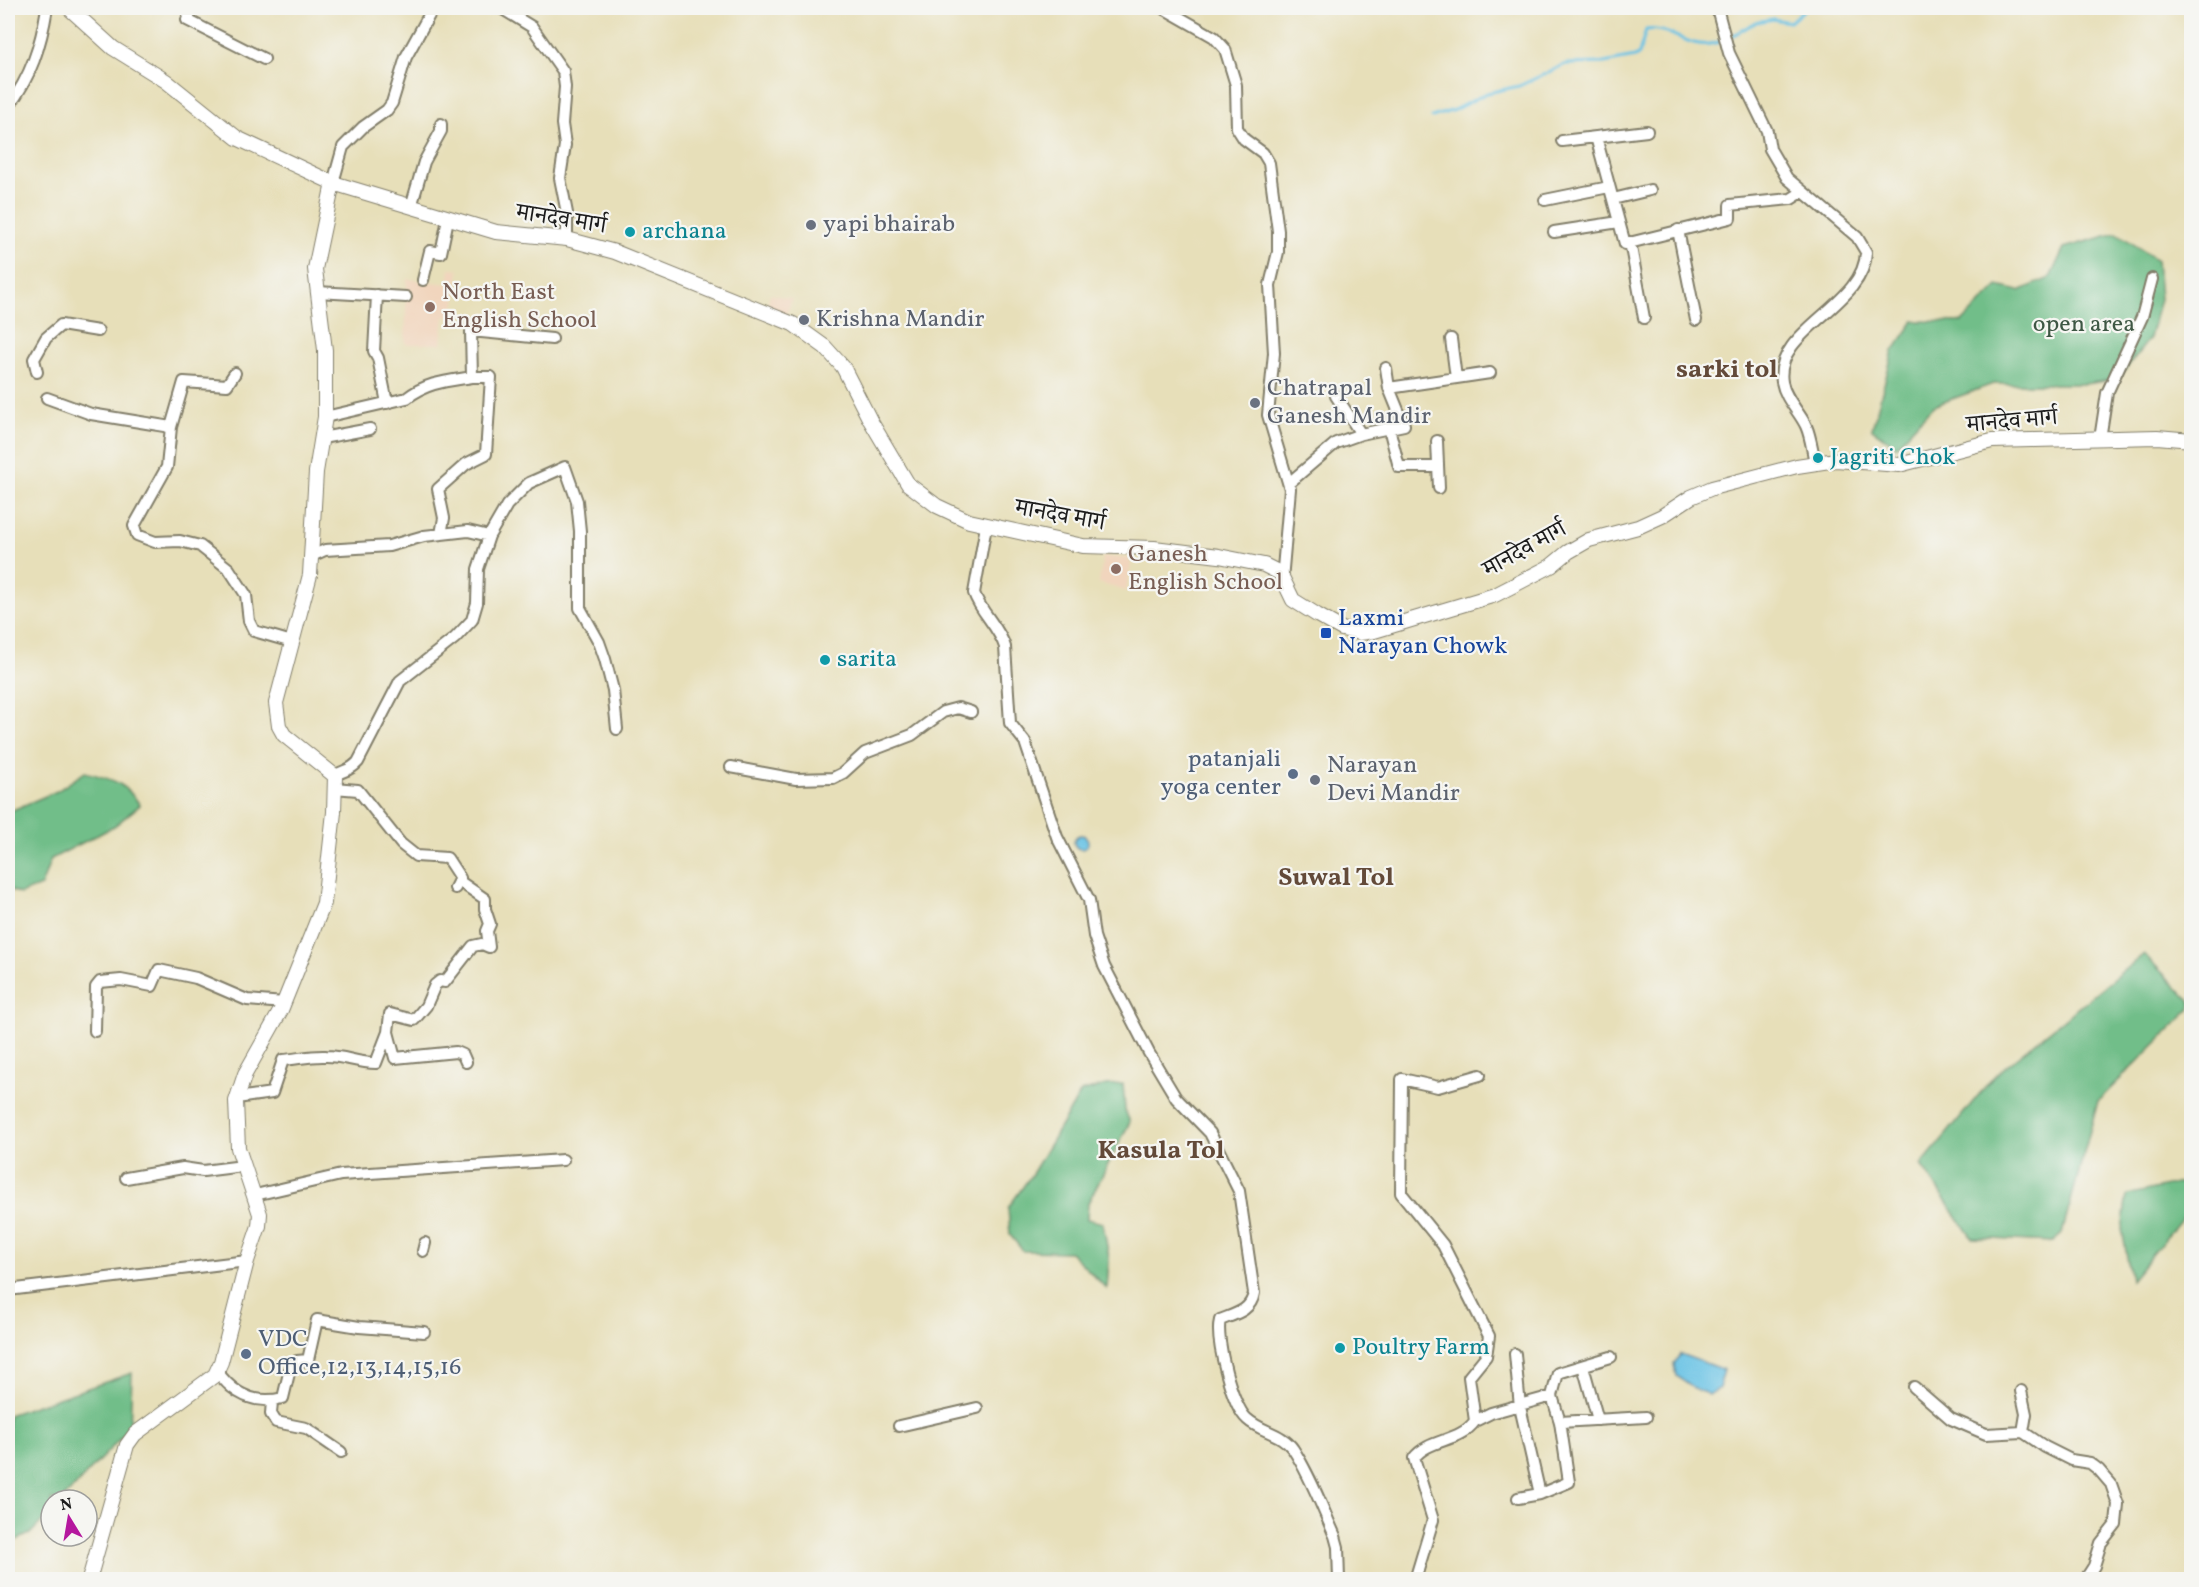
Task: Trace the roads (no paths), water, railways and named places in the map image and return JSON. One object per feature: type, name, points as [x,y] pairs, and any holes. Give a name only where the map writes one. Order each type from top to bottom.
[{"type":"main road","name":"मानदेव मार्ग","points":[[69,8],[113,48],[166,81],[237,138],[333,183],[496,232],[567,240],[626,255],[793,324],[813,338],[843,367],[870,420],[908,483],[937,506],[986,526],[1083,546],[1155,548],[1219,556],[1264,565],[1280,573],[1293,600],[1342,629],[1360,633],[1374,631],[1502,592],[1551,566],[1578,545],[1638,527],[1662,516],[1691,497],[1712,488],[1815,462],[1836,460],[1899,465],[1992,441],[2157,437],[2192,440]]},
{"type":"main road","points":[[89,1580],[127,1445],[135,1434],[205,1384],[217,1371],[259,1226],[260,1214],[243,1166],[236,1131],[237,1098],[245,1074],[284,1003],[324,903],[334,812],[334,782],[291,742],[279,726],[276,703],[310,575],[316,472],[325,417],[325,350],[315,269],[333,183]]},
{"type":"street","points":[[8,107],[19,92],[32,66],[42,37],[47,8]]},
{"type":"street","points":[[194,8],[187,21],[264,59]]},
{"type":"street","points":[[333,183],[343,147],[363,127],[387,110],[392,103],[406,57],[433,8]]},
{"type":"street","points":[[501,8],[532,27],[563,71],[565,87],[562,124],[565,145],[560,177],[567,213],[567,240]]},
{"type":"street","points":[[1163,8],[1214,37],[1225,49],[1236,85],[1237,128],[1244,139],[1263,153],[1269,163],[1278,231],[1278,252],[1270,285],[1274,353],[1268,415],[1289,483],[1282,580]]},
{"type":"street","points":[[1717,8],[1729,53],[1763,123],[1770,149],[1787,178],[1857,237],[1866,252],[1858,279],[1845,296],[1804,332],[1781,371],[1782,384],[1806,427],[1815,462]]},
{"type":"street","points":[[411,207],[424,162],[441,130],[441,124]]},
{"type":"street","points":[[1562,141],[1647,130]]},
{"type":"street","points":[[1596,136],[1625,244],[1730,218],[1730,205],[1791,199],[1802,192]]},
{"type":"street","points":[[1545,200],[1609,187]]},
{"type":"street","points":[[1613,199],[1650,190]]},
{"type":"street","points":[[423,280],[430,251],[441,253],[448,219]]},
{"type":"street","points":[[1554,232],[1619,222]]},
{"type":"street","points":[[1678,230],[1696,320]]},
{"type":"street","points":[[1630,242],[1644,318]]},
{"type":"street","points":[[2100,439],[2107,393],[2142,316],[2152,279]]},
{"type":"street","points":[[317,292],[406,297]]},
{"type":"street","points":[[377,295],[374,351],[378,358],[387,403]]},
{"type":"street","points":[[37,372],[34,359],[46,338],[61,325],[98,331]]},
{"type":"street","points":[[472,377],[471,331],[552,339]]},
{"type":"street","points":[[1451,339],[1456,378]]},
{"type":"street","points":[[1289,483],[1336,443],[1360,434],[1404,425],[1389,388],[1386,368]]},
{"type":"street","points":[[235,373],[227,385],[184,382],[171,427],[166,467],[134,526],[137,535],[155,542],[180,541],[200,546],[229,569],[246,595],[249,621],[254,631],[292,642]]},
{"type":"street","points":[[1389,388],[1490,373]]},
{"type":"street","points":[[325,417],[407,398],[417,390],[448,379],[490,377],[486,454],[466,464],[438,489],[444,518],[441,534]]},
{"type":"street","points":[[1336,396],[1360,434]]},
{"type":"street","points":[[47,398],[91,414],[171,427]]},
{"type":"street","points":[[1389,428],[1399,466],[1438,467]]},
{"type":"street","points":[[322,438],[370,429]]},
{"type":"street","points":[[1437,441],[1439,488]]},
{"type":"street","points":[[237,1098],[272,1093],[283,1060],[326,1056],[350,1059],[355,1063],[376,1063],[388,1032],[390,1014],[414,1020],[426,1006],[435,985],[445,981],[473,946],[482,944],[489,947],[487,931],[490,924],[485,909],[485,899],[457,885],[460,878],[447,858],[416,856],[401,844],[358,790],[334,782],[339,772],[350,771],[358,762],[400,681],[455,638],[472,620],[477,603],[478,569],[489,536],[507,505],[529,483],[565,467],[578,501],[580,608],[605,658],[613,690],[617,729]]},
{"type":"street","points":[[986,526],[974,593],[977,603],[1002,637],[1005,647],[1011,727],[1025,742],[1057,837],[1089,900],[1094,936],[1104,966],[1149,1053],[1176,1098],[1210,1133],[1239,1191],[1254,1293],[1252,1303],[1246,1309],[1220,1320],[1218,1328],[1225,1371],[1242,1415],[1284,1439],[1300,1461],[1335,1536],[1338,1547],[1339,1580]]},
{"type":"street","points":[[312,556],[325,550],[389,546],[424,536],[441,534],[468,531],[489,536]]},
{"type":"street","points":[[730,767],[796,778],[833,778],[843,773],[865,753],[912,735],[943,712],[958,708],[971,712]]},
{"type":"street","points":[[94,1032],[96,987],[100,982],[121,980],[152,986],[159,969],[196,978],[247,1000],[284,1003]]},
{"type":"street","points":[[388,1032],[395,1058],[456,1052],[463,1055],[466,1062]]},
{"type":"street","points":[[1475,1421],[1469,1377],[1486,1356],[1489,1336],[1443,1245],[1401,1193],[1402,1079],[1438,1087],[1480,1075]]},
{"type":"street","points":[[255,1195],[351,1174],[563,1161]]},
{"type":"street","points":[[126,1178],[183,1168],[203,1171],[243,1166]]},
{"type":"street","points":[[8,1290],[247,1261]]},
{"type":"street","points":[[217,1371],[230,1388],[245,1395],[272,1401],[283,1398],[290,1369],[297,1361],[308,1360],[317,1320],[359,1327],[424,1332]]},
{"type":"street","points":[[1515,1354],[1520,1407],[1540,1494]]},
{"type":"street","points":[[1518,1498],[1540,1494],[1569,1482],[1560,1422],[1552,1396],[1558,1373],[1611,1357]]},
{"type":"street","points":[[1583,1365],[1598,1420]]},
{"type":"street","points":[[1914,1387],[1951,1419],[1986,1434],[2023,1432],[2045,1448],[2071,1460],[2090,1463],[2110,1484],[2118,1504],[2116,1524],[2101,1543],[2094,1566],[2085,1580]]},
{"type":"street","points":[[2021,1391],[2026,1414],[2023,1432]]},
{"type":"street","points":[[1415,1580],[1433,1520],[1414,1458],[1419,1450],[1467,1432],[1475,1421],[1491,1413],[1520,1407],[1552,1396]]},
{"type":"street","points":[[272,1401],[271,1414],[276,1422],[306,1428],[341,1452]]},
{"type":"street","points":[[899,1426],[977,1408]]},
{"type":"street","points":[[1560,1422],[1646,1418]]},
{"type":"water","points":[[1081,835],[1086,837],[1088,842],[1086,847],[1081,849],[1076,847],[1074,842],[1076,837]]},
{"type":"water","points":[[1680,1354],[1724,1370],[1719,1388],[1709,1395],[1676,1376],[1674,1364]]},
{"type":"waterway","points":[[1728,38],[1756,22],[1773,19],[1790,22],[1806,8]]},
{"type":"waterway","points":[[1432,117],[1454,110],[1487,93],[1519,86],[1566,64],[1604,63],[1635,57],[1639,54],[1646,30],[1665,32],[1700,44],[1722,41]]},
{"type":"place","name":"yapi bhairab","points":[[811,225]]},
{"type":"place","name":"archana","points":[[630,232]]},
{"type":"place","name":"North East English School","points":[[430,307]]},
{"type":"place","name":"Krishna Mandir","points":[[804,320]]},
{"type":"place","name":"Chatrapal Ganesh Mandir","points":[[1255,403]]},
{"type":"place","name":"Jagriti Chok","points":[[1818,458]]},
{"type":"place","name":"Ganesh English School","points":[[1116,569]]},
{"type":"place","name":"Laxmi Narayan Chowk","points":[[1326,633]]},
{"type":"place","name":"sarita","points":[[825,660]]},
{"type":"place","name":"patanjali yoga center","points":[[1293,774]]},
{"type":"place","name":"Narayan Devi Mandir","points":[[1315,780]]},
{"type":"place","name":"Poultry Farm","points":[[1340,1348]]},
{"type":"place","name":"VDC Office,12,13,14,15,16","points":[[246,1354]]},
{"type":"district","name":"sarki tol","points":[[1727,370]]},
{"type":"district","name":"Suwal Tol","points":[[1336,878]]},
{"type":"district","name":"Kasula Tol","points":[[1161,1151]]},
{"type":"park label","name":"open area","points":[[2084,325]]}]
